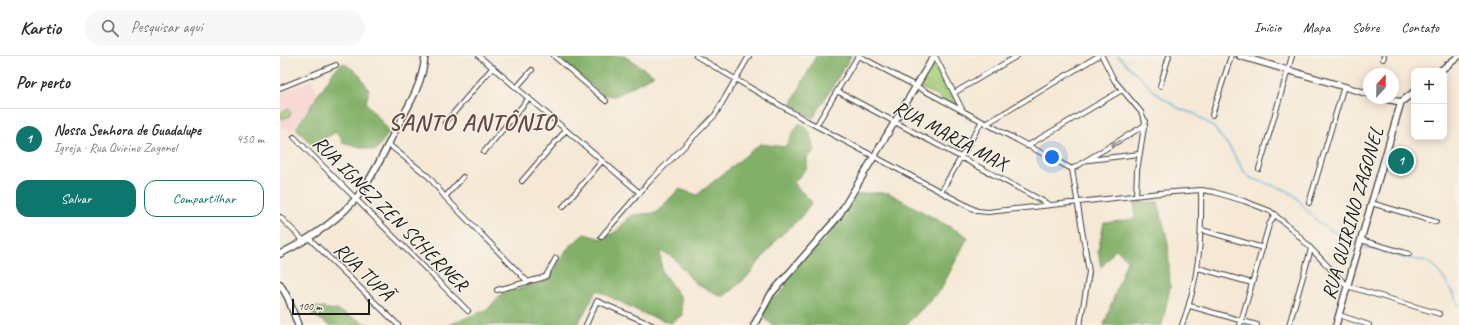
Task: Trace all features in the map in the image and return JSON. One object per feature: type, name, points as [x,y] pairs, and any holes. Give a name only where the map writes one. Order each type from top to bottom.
[{"type":"street","points":[[280,254],[307,239],[330,223],[355,199],[370,179],[419,84],[425,56]]},
{"type":"street","points":[[479,56],[640,193]]},
{"type":"street","points":[[554,56],[606,101]]},
{"type":"street","points":[[696,56],[816,126],[973,209],[982,212],[1202,190],[1244,201],[1265,208],[1275,214],[1347,286],[1440,314]]},
{"type":"street","points":[[601,237],[640,193],[711,120],[749,56]]},
{"type":"street","points":[[816,126],[859,56],[1072,169]]},
{"type":"street","points":[[754,325],[770,294],[833,224],[934,56]]},
{"type":"street","points":[[934,56],[963,111]]},
{"type":"street","points":[[954,93],[1017,56]]},
{"type":"street","points":[[941,192],[984,122],[1098,56]]},
{"type":"street","points":[[1102,56],[1110,74],[1141,112],[1145,125],[1136,178],[1136,196]]},
{"type":"street","points":[[1160,86],[1169,56]]},
{"type":"street","points":[[1212,115],[1231,56]]},
{"type":"street","points":[[1240,56],[1363,92]]},
{"type":"street","points":[[1259,169],[1292,56]]},
{"type":"street","points":[[1444,68],[1459,56]]},
{"type":"street","points":[[280,87],[336,65]]},
{"type":"street","points":[[445,123],[493,67]]},
{"type":"street","points":[[517,87],[532,70]]},
{"type":"street","points":[[1309,203],[1344,86]]},
{"type":"street","points":[[1027,146],[1122,90]]},
{"type":"street","name":"RUA MARIA MAX","points":[[837,92],[1050,205]]},
{"type":"street","points":[[1401,102],[1411,94]]},
{"type":"street","points":[[484,152],[529,98]]},
{"type":"street","name":"RUA QUIRINO ZAGONEL","points":[[1336,325],[1401,102]]},
{"type":"street","points":[[1072,169],[1145,125]]},
{"type":"street","points":[[522,181],[566,130]]},
{"type":"street","name":"RUA IGNEZ ZEN SCHERNER","points":[[294,137],[468,311]]},
{"type":"street","points":[[388,144],[424,172],[528,282]]},
{"type":"street","points":[[1087,160],[1140,154]]},
{"type":"street","points":[[562,207],[602,161]]},
{"type":"street","points":[[1072,169],[1089,272],[1080,325]]},
{"type":"street","points":[[446,197],[463,177]]},
{"type":"street","points":[[1182,325],[1190,306],[1198,268],[1202,230],[1202,190]]},
{"type":"street","points":[[1372,203],[1436,222]]},
{"type":"street","points":[[1241,323],[1252,283],[1275,214]]},
{"type":"street","name":"RUA TUPÃ","points":[[280,217],[307,239],[398,325]]},
{"type":"street","points":[[1202,230],[1263,248]]},
{"type":"street","points":[[1361,240],[1392,251],[1409,254]]},
{"type":"street","points":[[1289,325],[1311,249]]},
{"type":"street","points":[[497,290],[546,276],[556,258]]},
{"type":"street","points":[[1198,268],[1252,283]]},
{"type":"street","points":[[280,284],[288,298],[296,324]]},
{"type":"street","points":[[586,325],[597,301],[652,325]]},
{"type":"street","points":[[1190,306],[1241,323],[1257,325]]},
{"type":"street","points":[[1339,315],[1370,325]]},
{"type":"shaded area","points":[[311,80],[318,94],[290,133],[287,127],[280,129],[280,93]]},
{"type":"green space","points":[[557,56],[624,56],[654,75],[614,96],[603,95]]},
{"type":"green space","points":[[816,56],[851,56],[813,118],[791,105]]},
{"type":"green space","points":[[934,59],[959,108],[918,86]]},
{"type":"green space","points":[[343,63],[358,73],[369,90],[366,103],[387,128],[388,134],[375,151],[342,142],[341,138],[336,132],[312,145],[296,128],[334,71]]},
{"type":"green space","points":[[289,109],[291,115],[282,119],[280,113]]},
{"type":"green space","points":[[799,123],[809,131],[814,151],[807,157],[807,168],[793,183],[812,202],[799,219],[778,238],[747,277],[723,297],[695,283],[673,257],[660,251],[662,272],[680,297],[682,315],[671,323],[644,314],[597,290],[577,325],[449,325],[488,309],[501,294],[547,281],[567,249],[584,234],[602,239],[617,231],[631,215],[656,213],[679,189],[697,195],[760,144],[785,147]]},
{"type":"green space","points":[[889,193],[968,237],[941,289],[906,325],[773,325],[761,316],[771,298],[777,297],[786,287],[785,282],[803,259],[827,238],[857,194]]},
{"type":"green space","points":[[1135,202],[1158,202],[1168,243],[1170,287],[1162,325],[1104,325],[1127,260],[1116,249],[1101,267],[1098,251],[1104,223],[1135,219]]},
{"type":"green space","points":[[310,306],[336,310],[369,325],[329,325],[312,314]]},
{"type":"waterway","points":[[1118,56],[1157,94],[1180,109],[1195,114],[1213,127],[1228,145],[1245,173],[1251,178],[1286,190],[1295,196],[1322,225],[1354,243]]},
{"type":"waterway","points":[[1364,247],[1404,258],[1427,261],[1435,267],[1447,283],[1459,305]]},
{"type":"place","name":"Nossa Senhora de Guadalupe","points":[[1401,161]]},
{"type":"district","name":"SANTO ANTÔNIO","points":[[472,122]]}]
